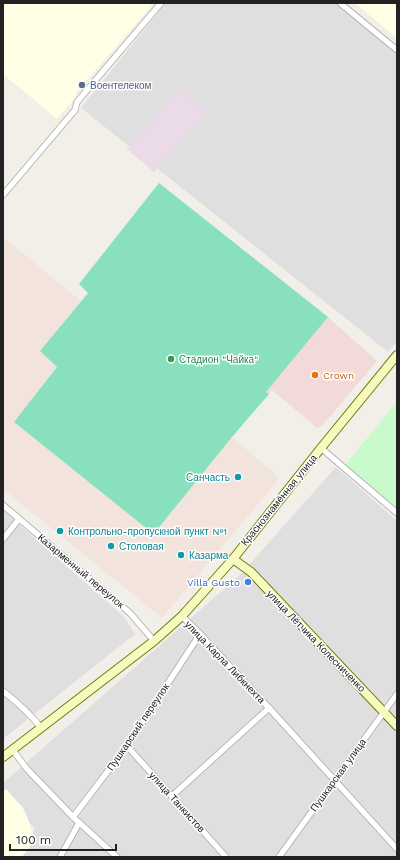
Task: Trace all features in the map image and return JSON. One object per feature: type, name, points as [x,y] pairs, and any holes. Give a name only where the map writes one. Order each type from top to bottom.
[{"type":"street","points":[[3,195],[75,110],[77,102],[92,83],[161,3]]},
{"type":"street","points":[[340,3],[397,50]]},
{"type":"street","name":"Краснознамённая улица","points":[[3,757],[154,641],[182,616],[234,559],[321,448],[397,355]]},
{"type":"street","points":[[321,448],[397,513]]},
{"type":"street","name":"Казарменный переулок","points":[[3,505],[130,613],[154,641]]},
{"type":"street","points":[[3,539],[19,519]]},
{"type":"street","name":"улица Лётчика Колесниченко","points":[[234,559],[251,572],[397,726]]},
{"type":"street","name":"улица Карла Либкнехта","points":[[182,616],[269,708],[397,849]]},
{"type":"street","name":"Пушкарский переулок","points":[[73,818],[127,746],[200,634]]},
{"type":"street","points":[[3,691],[34,718],[41,728]]},
{"type":"street","name":"Пушкарская улица","points":[[279,857],[397,694]]},
{"type":"street","name":"улица Карла Либкнехта","points":[[172,796],[269,708]]},
{"type":"street","name":"улица Танкистов","points":[[127,746],[226,857]]},
{"type":"street","points":[[12,750],[27,769],[73,818],[117,857]]},
{"type":"street","points":[[60,857],[79,823]]},
{"type":"shaded area","points":[[3,3],[154,3],[75,94],[77,96],[57,119],[3,74]]},
{"type":"shaded area","points":[[166,3],[338,3],[397,51],[397,341],[388,352],[81,108]]},
{"type":"shaded area","points":[[355,3],[397,3],[397,38]]},
{"type":"shaded area","points":[[181,89],[207,112],[154,172],[127,149]]},
{"type":"shaded area","points":[[3,237],[81,301],[40,351],[58,367],[14,422],[151,532],[156,531],[232,437],[280,478],[162,618],[3,489]]},
{"type":"shaded area","points":[[328,317],[377,361],[322,426],[317,428],[272,390],[269,394],[266,392]]},
{"type":"shaded area","points":[[336,467],[397,521],[397,857],[18,857],[35,829],[3,791],[3,783],[240,575]]},
{"type":"shaded area","points":[[3,510],[124,617],[135,634],[3,739]]},
{"type":"shaded area","points":[[6,789],[23,808],[35,840],[22,857],[3,857],[3,792]]},
{"type":"green space","name":"Стадион \"Чайка\"","points":[[159,183],[328,317],[266,392],[269,394],[156,531],[151,532],[14,422],[57,367],[40,351],[88,293],[79,284]]},
{"type":"green space","points":[[397,402],[397,509],[345,465]]},
{"type":"place","name":"Воентелеком","points":[[82,85]]},
{"type":"place","name":"Стадион \"Чайка\"","points":[[171,359]]},
{"type":"place","name":"Crown","points":[[315,375]]},
{"type":"place","name":"Санчасть","points":[[238,477]]},
{"type":"place","name":"Контрольно-пропускной пункт №1","points":[[60,531]]},
{"type":"place","name":"Столовая","points":[[111,546]]},
{"type":"place","name":"Казарма","points":[[181,555]]},
{"type":"place","name":"Villa Gusto","points":[[248,582]]}]
